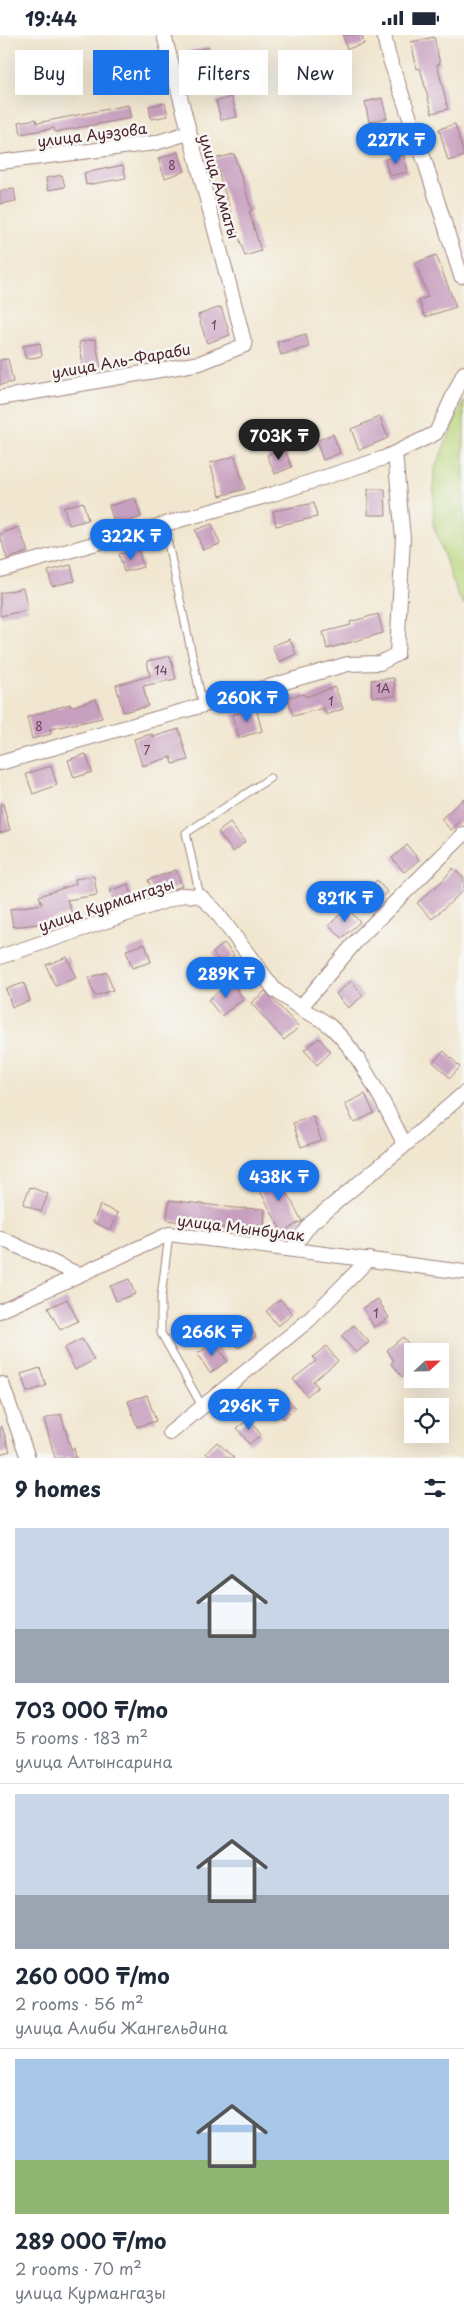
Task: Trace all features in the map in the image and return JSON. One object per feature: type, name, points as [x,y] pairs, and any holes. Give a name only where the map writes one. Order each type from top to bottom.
[{"type":"street","name":"улица Алматы","points":[[164,35],[188,133],[200,167],[245,345]]},
{"type":"street","points":[[384,35],[388,54],[461,276]]},
{"type":"street","name":"улица Ауэзова","points":[[0,162],[155,143],[188,133]]},
{"type":"street","name":"улица Аль-Фараби","points":[[0,398],[200,363],[245,345]]},
{"type":"street","points":[[0,571],[274,494],[395,453],[436,433],[454,399],[464,373]]},
{"type":"street","points":[[0,763],[348,664],[380,663],[397,654],[402,538],[395,453]]},
{"type":"street","points":[[300,1008],[358,939],[464,834]]},
{"type":"street","name":"улица Курмангазы","points":[[0,957],[183,895],[200,896]]},
{"type":"street","points":[[200,896],[214,909],[275,990],[300,1008],[326,1023],[336,1033],[369,1077],[405,1145]]},
{"type":"street","points":[[292,1249],[311,1223],[464,1093]]},
{"type":"street","name":"улица Мынбулак","points":[[0,1311],[169,1234],[464,1272]]},
{"type":"street","points":[[0,1238],[80,1275]]},
{"type":"street","points":[[170,1433],[309,1320],[369,1259]]},
{"type":"street","points":[[1,1383],[28,1458]]},
{"type":"lane","points":[[164,525],[203,706]]},
{"type":"lane","points":[[200,896],[186,833],[270,778]]},
{"type":"lane","points":[[169,1234],[161,1297],[161,1333],[202,1407]]},
{"type":"green space","points":[[464,400],[464,605],[458,596],[433,524],[434,470]]},
{"type":"building","points":[[343,35],[362,35],[364,44],[347,49]]},
{"type":"building","points":[[434,37],[440,64],[437,64],[448,109],[432,113],[420,68],[417,69],[411,42]]},
{"type":"building","points":[[209,47],[210,50],[196,50]]},
{"type":"building","points":[[232,97],[237,117],[221,120],[216,101]]},
{"type":"building","points":[[382,98],[387,118],[369,122],[365,102]]},
{"type":"building","points":[[165,103],[168,116],[151,119],[149,106]]},
{"type":"building","points":[[128,105],[131,118],[55,132],[54,128],[21,134],[19,122],[36,119],[37,123]]},
{"type":"building","points":[[455,124],[464,156],[448,161],[439,129]]},
{"type":"building","points":[[178,152],[185,171],[165,178],[158,159]]},
{"type":"building","points":[[234,154],[252,211],[249,211],[261,251],[245,256],[214,159]]},
{"type":"building","points":[[404,155],[408,172],[389,176],[385,159]]},
{"type":"building","points":[[123,165],[126,178],[86,185],[84,173]]},
{"type":"building","points":[[62,175],[65,187],[48,190],[46,178]]},
{"type":"building","points":[[14,189],[16,201],[0,204],[0,191]]},
{"type":"building","points":[[436,255],[456,307],[425,317],[419,300],[428,297],[415,263]]},
{"type":"building","points":[[221,307],[230,335],[207,343],[198,315]]},
{"type":"building","points":[[306,334],[309,347],[281,355],[277,342]]},
{"type":"building","points":[[95,339],[101,368],[84,371],[79,342]]},
{"type":"building","points":[[40,343],[42,356],[26,359],[23,346]]},
{"type":"building","points":[[8,359],[13,382],[0,385],[0,360]]},
{"type":"building","points":[[380,417],[388,438],[359,450],[351,429]]},
{"type":"building","points":[[333,434],[340,453],[323,460],[316,441]]},
{"type":"building","points":[[284,448],[292,467],[275,474],[267,455]]},
{"type":"building","points":[[235,456],[245,489],[220,496],[210,463]]},
{"type":"building","points":[[368,489],[385,489],[386,515],[368,515]]},
{"type":"building","points":[[135,498],[141,517],[115,526],[109,506]]},
{"type":"building","points":[[83,502],[88,520],[69,525],[64,507]]},
{"type":"building","points":[[314,503],[317,517],[276,526],[273,511]]},
{"type":"building","points":[[212,524],[220,544],[203,550],[195,530]]},
{"type":"building","points":[[19,527],[28,552],[7,559],[0,534]]},
{"type":"building","points":[[138,549],[143,567],[124,572],[119,554]]},
{"type":"building","points":[[71,565],[75,581],[52,586],[48,571]]},
{"type":"building","points":[[23,588],[28,610],[0,616],[0,593]]},
{"type":"building","points":[[378,614],[383,633],[327,649],[323,632],[351,625],[350,622]]},
{"type":"building","points":[[290,639],[296,654],[279,662],[272,646]]},
{"type":"building","points":[[170,656],[176,679],[143,686],[148,706],[123,712],[116,685],[150,676],[147,661]]},
{"type":"building","points":[[394,678],[395,696],[372,697],[371,680]]},
{"type":"building","points":[[335,687],[343,709],[326,715],[324,708],[293,716],[288,697],[304,694],[305,697]]},
{"type":"building","points":[[96,699],[102,718],[50,729],[51,734],[32,739],[27,717],[70,704],[71,707]]},
{"type":"building","points":[[256,708],[262,731],[239,738],[232,715]]},
{"type":"building","points":[[179,729],[188,760],[173,764],[171,757],[142,766],[134,739],[152,734],[153,737]]},
{"type":"building","points":[[86,754],[92,772],[74,778],[68,760]]},
{"type":"building","points":[[51,766],[57,785],[33,794],[26,774]]},
{"type":"building","points":[[464,798],[464,818],[451,830],[441,819]]},
{"type":"building","points":[[0,804],[3,804],[10,830],[0,833]]},
{"type":"building","points":[[230,823],[245,842],[233,852],[218,832]]},
{"type":"building","points":[[407,845],[419,860],[404,872],[392,858]]},
{"type":"building","points":[[453,868],[464,878],[464,890],[432,919],[417,903],[442,881]]},
{"type":"building","points":[[176,870],[182,886],[154,896],[148,880]]},
{"type":"building","points":[[94,876],[97,895],[67,900],[72,913],[37,924],[13,927],[10,909],[42,904],[39,896],[76,884],[75,879]]},
{"type":"building","points":[[377,880],[387,892],[369,908],[359,896]]},
{"type":"building","points":[[128,884],[135,902],[117,908],[110,891]]},
{"type":"building","points":[[347,908],[360,922],[342,938],[329,925]]},
{"type":"building","points":[[224,943],[234,955],[222,965],[213,953]]},
{"type":"building","points":[[145,944],[151,962],[132,968],[126,950]]},
{"type":"building","points":[[67,957],[76,978],[55,986],[46,965]]},
{"type":"building","points":[[107,972],[113,990],[95,996],[88,978]]},
{"type":"building","points":[[351,981],[363,996],[348,1008],[336,994]]},
{"type":"building","points":[[231,982],[244,999],[221,1016],[208,1000]]},
{"type":"building","points":[[24,983],[30,1001],[12,1007],[6,989]]},
{"type":"building","points":[[265,991],[299,1027],[284,1040],[251,1003]]},
{"type":"building","points":[[319,1038],[331,1052],[317,1065],[304,1050]]},
{"type":"building","points":[[444,1051],[460,1067],[450,1078],[433,1062]]},
{"type":"building","points":[[365,1094],[374,1113],[354,1123],[345,1104]]},
{"type":"building","points":[[313,1116],[321,1140],[301,1147],[293,1123]]},
{"type":"building","points":[[276,1172],[302,1221],[282,1232],[256,1183]]},
{"type":"building","points":[[30,1187],[48,1194],[41,1212],[23,1204]]},
{"type":"building","points":[[169,1200],[235,1208],[265,1209],[264,1231],[238,1230],[167,1220]]},
{"type":"building","points":[[100,1205],[118,1213],[111,1230],[93,1222]]},
{"type":"building","points":[[129,1279],[135,1294],[116,1301],[110,1286]]},
{"type":"building","points":[[67,1299],[78,1321],[60,1330],[48,1308]]},
{"type":"building","points":[[280,1299],[293,1314],[278,1326],[266,1311]]},
{"type":"building","points":[[378,1299],[389,1318],[374,1327],[363,1308]]},
{"type":"building","points":[[243,1317],[256,1336],[238,1348],[226,1329]]},
{"type":"building","points":[[354,1325],[369,1342],[356,1353],[341,1336]]},
{"type":"building","points":[[403,1337],[408,1343],[404,1343],[404,1375],[402,1377],[391,1363],[394,1361],[387,1350]]},
{"type":"building","points":[[82,1339],[94,1360],[75,1370],[64,1348]]},
{"type":"building","points":[[214,1342],[227,1361],[210,1373],[197,1354]]},
{"type":"building","points":[[326,1346],[338,1361],[313,1381],[318,1387],[307,1396],[293,1379],[316,1361],[313,1357]]},
{"type":"building","points":[[40,1368],[46,1386],[27,1392],[21,1374]]},
{"type":"building","points":[[281,1392],[296,1408],[283,1419],[268,1403]]},
{"type":"building","points":[[147,1395],[156,1421],[137,1427],[128,1401]]},
{"type":"building","points":[[61,1414],[71,1449],[74,1448],[76,1458],[55,1458],[44,1419]]},
{"type":"building","points":[[249,1419],[261,1435],[249,1444],[237,1428]]},
{"type":"building","points":[[0,1427],[2,1427],[10,1451],[0,1454]]},
{"type":"building","points":[[217,1442],[234,1458],[210,1458],[206,1453]]}]
